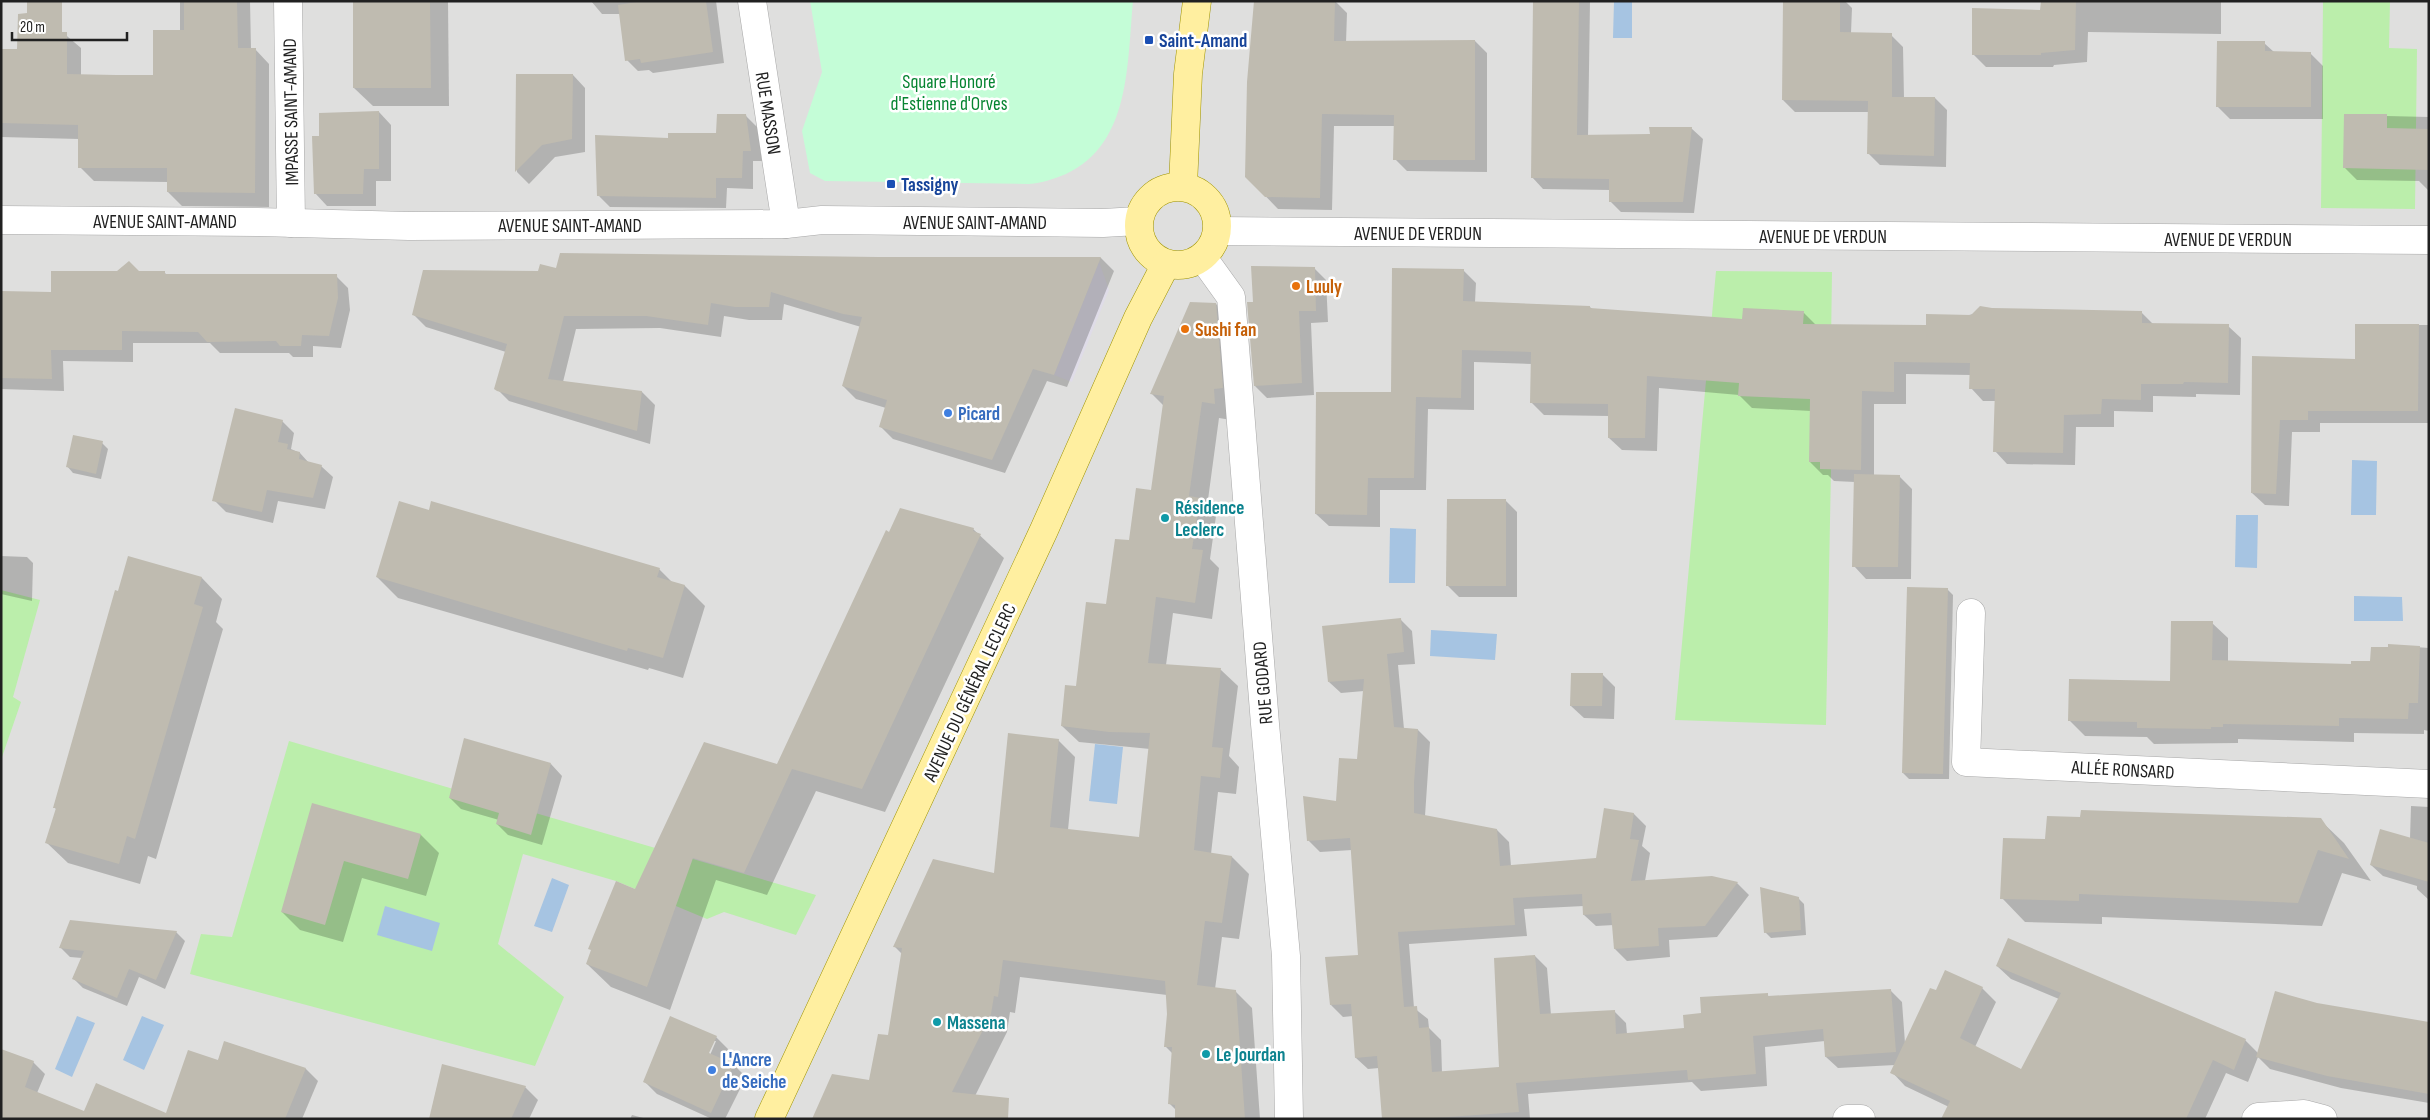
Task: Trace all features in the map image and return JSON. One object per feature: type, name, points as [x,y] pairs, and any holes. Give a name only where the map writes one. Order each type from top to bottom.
[{"type":"main road","points":[[1183,186],[1188,74],[1197,1]]},
{"type":"main road","points":[[1183,186],[1197,191],[1209,201],[1216,215],[1217,231],[1213,246],[1202,258],[1189,265],[1166,264],[1158,261],[1146,250],[1139,237],[1138,221],[1143,206],[1153,194],[1167,188],[1183,186]]},
{"type":"main road","name":"AVENUE DU GÉNÉRAL LECLERC","points":[[769,1119],[1055,505],[1138,318],[1166,264]]},
{"type":"street","name":"IMPASSE SAINT-AMAND","points":[[288,1],[292,223]]},
{"type":"street","name":"RUE MASSON","points":[[752,1],[786,224]]},
{"type":"street","name":"AVENUE SAINT-AMAND","points":[[1,220],[408,226],[786,224],[822,220],[1103,223],[1138,221]]},
{"type":"street","name":"AVENUE DE VERDUN","points":[[1217,231],[2429,240]]},
{"type":"street","name":"RUE GODARD","points":[[1202,258],[1231,297],[1264,714],[1286,956],[1290,1119]]},
{"type":"street","name":"ALLÉE RONSARD","points":[[1971,613],[1966,762],[2429,784]]},
{"type":"street","points":[[2256,1119],[2258,1117],[2304,1114],[2323,1119]]},
{"type":"street","points":[[1847,1119],[1861,1119]]},
{"type":"shaded area","points":[[1,1],[2429,1],[2429,1119],[1,1119]]},
{"type":"shaded area","points":[[1099,262],[1109,290],[1072,382],[1054,375]]},
{"type":"green space","name":"Square Honoré d'Estienne d'Orves","points":[[810,1],[1133,1],[1122,100],[1114,122],[1103,143],[1087,160],[1066,174],[1039,183],[825,181],[810,173],[802,131],[822,72]]},
{"type":"green space","points":[[2323,1],[2390,1],[2389,48],[2417,49],[2415,209],[2321,208]]},
{"type":"green space","points":[[1716,271],[1832,272],[1830,415],[1832,419],[1826,725],[1675,720]]},
{"type":"green space","points":[[1,590],[40,600],[13,697],[21,702],[1,760]]},
{"type":"green space","points":[[289,741],[816,895],[796,935],[724,912],[707,919],[616,881],[523,854],[498,944],[564,997],[535,1066],[190,974],[201,934],[232,937]]},
{"type":"water","points":[[1614,1],[1632,1],[1632,38],[1613,38]]},
{"type":"water","points":[[2352,460],[2377,461],[2376,515],[2351,515]]},
{"type":"water","points":[[2236,515],[2258,515],[2257,568],[2235,567]]},
{"type":"water","points":[[1390,528],[1416,529],[1415,583],[1389,583]]},
{"type":"water","points":[[2354,596],[2402,597],[2403,621],[2354,621]]},
{"type":"water","points":[[1431,630],[1497,634],[1495,660],[1430,656]]},
{"type":"water","points":[[1095,744],[1123,747],[1117,804],[1089,801]]},
{"type":"water","points":[[552,878],[569,885],[552,932],[534,926]]},
{"type":"water","points":[[385,906],[440,923],[432,951],[377,935]]},
{"type":"water","points":[[77,1016],[95,1023],[72,1077],[55,1069]]},
{"type":"water","points":[[142,1016],[164,1025],[144,1070],[123,1060]]},
{"type":"building","points":[[27,1],[62,1],[62,32],[67,32],[67,74],[153,75],[153,30],[184,30],[184,1],[237,1],[238,48],[256,48],[255,193],[167,192],[167,168],[78,168],[78,125],[1,123],[1,49],[17,49],[18,14],[27,13]]},
{"type":"building","points":[[353,1],[430,1],[431,88],[353,88]]},
{"type":"building","points":[[643,1],[706,1],[713,52],[641,63],[640,59],[625,61],[618,5]]},
{"type":"building","points":[[1254,1],[1335,1],[1334,41],[1475,40],[1475,160],[1393,160],[1394,115],[1322,114],[1320,198],[1265,197],[1245,177],[1247,82]]},
{"type":"building","points":[[1533,1],[1579,1],[1577,135],[1650,134],[1649,127],[1692,127],[1683,202],[1609,202],[1609,179],[1531,178]]},
{"type":"building","points":[[1783,1],[1840,1],[1840,32],[1892,33],[1892,97],[1935,97],[1934,156],[1867,154],[1868,101],[1782,100]]},
{"type":"building","points":[[2041,1],[2076,1],[2075,50],[2041,53],[2041,55],[1972,55],[1972,8],[2040,10]]},
{"type":"building","points":[[2217,41],[2265,41],[2265,51],[2311,52],[2311,107],[2216,107]]},
{"type":"building","points":[[516,74],[573,74],[572,139],[542,145],[515,172]]},
{"type":"building","points":[[379,111],[379,169],[364,169],[363,194],[314,194],[312,136],[319,136],[319,113]]},
{"type":"building","points":[[717,114],[746,114],[751,151],[743,151],[742,178],[716,178],[716,198],[597,196],[595,135],[668,138],[668,133],[716,133]]},
{"type":"building","points":[[2344,114],[2387,114],[2387,128],[2429,129],[2429,170],[2343,168]]},
{"type":"building","points":[[560,253],[878,257],[1101,257],[1054,375],[1033,369],[992,460],[879,427],[887,400],[842,386],[862,317],[843,314],[771,292],[769,307],[735,307],[711,303],[708,325],[646,316],[564,316],[548,379],[642,391],[637,431],[497,391],[494,389],[507,344],[412,315],[423,270],[538,271],[540,264],[556,268]]},
{"type":"building","points":[[129,261],[139,271],[165,271],[165,274],[337,274],[338,298],[329,336],[302,335],[301,346],[280,346],[276,341],[207,342],[198,332],[122,331],[122,350],[51,350],[52,379],[1,378],[1,291],[51,292],[51,271],[117,271]]},
{"type":"building","points":[[1251,266],[1315,267],[1316,311],[1299,311],[1302,383],[1254,386],[1247,302],[1253,302]]},
{"type":"building","points":[[1392,268],[1464,269],[1463,301],[1590,306],[1590,308],[1742,319],[1743,308],[1804,311],[1803,324],[1926,325],[1926,314],[1971,315],[1980,306],[1992,308],[2142,311],[2142,323],[2229,324],[2228,383],[2184,382],[2183,384],[2141,384],[2141,400],[2102,399],[2101,414],[2064,415],[2063,453],[1993,452],[1995,389],[1969,389],[1970,363],[1894,362],[1894,392],[1862,391],[1861,470],[1820,469],[1820,462],[1809,462],[1810,399],[1738,396],[1739,383],[1647,376],[1645,438],[1608,438],[1608,404],[1530,403],[1531,352],[1462,350],[1461,398],[1416,397],[1414,478],[1368,478],[1367,515],[1315,514],[1316,392],[1391,392]]},
{"type":"building","points":[[1190,302],[1216,303],[1223,388],[1214,389],[1215,404],[1202,402],[1189,496],[1200,498],[1192,549],[1203,550],[1195,603],[1156,597],[1148,663],[1221,668],[1212,747],[1223,748],[1220,778],[1201,776],[1194,850],[1232,856],[1222,923],[1205,921],[1197,985],[1236,990],[1245,1119],[1175,1119],[1175,1105],[1168,1104],[1172,1047],[1164,1047],[1167,1014],[1165,981],[1003,960],[998,997],[994,996],[991,1014],[952,1092],[1009,1098],[1008,1119],[812,1119],[832,1074],[869,1080],[878,1034],[888,1035],[902,948],[893,947],[933,859],[994,873],[1008,733],[1059,739],[1050,827],[1139,837],[1150,733],[1109,732],[1061,726],[1065,685],[1076,686],[1086,602],[1106,604],[1115,539],[1129,540],[1136,488],[1151,490],[1164,396],[1150,394]]},
{"type":"building","points":[[2355,324],[2419,324],[2418,411],[2308,411],[2308,420],[2280,420],[2276,494],[2251,493],[2252,356],[2355,359]]},
{"type":"building","points":[[235,408],[283,420],[278,442],[288,444],[287,449],[300,452],[299,459],[322,465],[313,498],[267,490],[262,512],[212,501]]},
{"type":"building","points":[[73,435],[103,441],[96,474],[66,467]]},
{"type":"building","points":[[1854,474],[1900,475],[1898,567],[1852,567]]},
{"type":"building","points":[[1447,499],[1506,499],[1506,586],[1446,586]]},
{"type":"building","points":[[399,501],[429,510],[431,501],[660,568],[657,577],[685,585],[663,658],[628,648],[627,651],[376,577]]},
{"type":"building","points":[[900,508],[974,528],[973,531],[981,534],[862,789],[792,769],[744,873],[693,858],[647,987],[586,964],[591,950],[588,949],[616,881],[635,889],[704,742],[777,764],[886,530],[889,532]]},
{"type":"building","points":[[128,556],[202,577],[194,604],[203,607],[135,839],[127,836],[119,864],[45,843],[56,808],[53,808],[115,590],[118,591]]},
{"type":"building","points":[[1907,587],[1948,588],[1943,774],[1902,773]]},
{"type":"building","points":[[1401,618],[1404,652],[1387,654],[1394,727],[1418,729],[1414,813],[1497,829],[1500,866],[1596,858],[1604,808],[1634,813],[1630,839],[1639,840],[1631,881],[1712,876],[1738,882],[1705,926],[1658,928],[1659,946],[1614,949],[1611,913],[1583,915],[1582,894],[1513,898],[1515,925],[1398,932],[1404,1007],[1417,1006],[1419,1028],[1429,1027],[1432,1072],[1499,1067],[1494,958],[1535,955],[1540,1014],[1615,1010],[1616,1034],[1684,1028],[1683,1015],[1701,1013],[1700,997],[1768,993],[1768,996],[1891,989],[1896,1052],[1825,1057],[1823,1029],[1753,1036],[1756,1074],[1688,1080],[1687,1070],[1516,1083],[1519,1112],[1420,1119],[1382,1119],[1377,1056],[1355,1058],[1351,1004],[1330,1005],[1325,957],[1358,955],[1350,838],[1307,841],[1303,796],[1336,801],[1339,758],[1357,759],[1364,679],[1328,682],[1322,626]]},
{"type":"building","points":[[2171,621],[2213,621],[2212,660],[2351,664],[2351,661],[2370,661],[2371,647],[2388,647],[2388,644],[2420,646],[2418,703],[2409,703],[2408,719],[2339,718],[2339,726],[2223,724],[2223,727],[2211,727],[2211,729],[2137,728],[2137,722],[2068,721],[2069,679],[2170,681]]},
{"type":"building","points":[[1571,673],[1603,673],[1602,706],[1570,706]]},
{"type":"building","points":[[464,738],[551,763],[531,835],[496,824],[499,813],[449,798]]},
{"type":"building","points":[[312,803],[421,834],[408,879],[344,861],[325,925],[281,912]]},
{"type":"building","points":[[2081,810],[2321,818],[2349,859],[2318,850],[2298,903],[2079,894],[2079,901],[2000,899],[2003,838],[2045,839],[2047,816],[2080,817]]},
{"type":"building","points":[[2380,829],[2429,843],[2429,882],[2370,865]]},
{"type":"building","points":[[1760,887],[1799,897],[1801,930],[1764,933]]},
{"type":"building","points":[[70,920],[177,931],[156,980],[129,969],[117,998],[72,979],[84,951],[59,948]]},
{"type":"building","points":[[2008,938],[2246,1039],[2234,1070],[2213,1060],[2186,1119],[1941,1119],[1950,1101],[1890,1073],[1930,988],[1936,990],[1945,970],[1983,987],[1960,1038],[2021,1069],[2061,993],[1996,966]]},
{"type":"building","points":[[2275,991],[2317,1003],[2429,1022],[2429,1094],[2327,1076],[2256,1057]]},
{"type":"building","points":[[670,1016],[717,1036],[709,1053],[734,1064],[711,1113],[643,1082]]},
{"type":"building","points":[[224,1041],[306,1068],[285,1119],[1,1119],[1,1049],[34,1061],[25,1087],[84,1111],[96,1083],[166,1113],[188,1050],[218,1060]]},
{"type":"building","points":[[442,1064],[526,1086],[511,1119],[429,1119]]},
{"type":"place","name":"Saint-Amand","points":[[1149,40]]},
{"type":"place","name":"Tassigny","points":[[891,184]]},
{"type":"place","name":"Luuly","points":[[1296,286]]},
{"type":"place","name":"Sushi fan","points":[[1185,329]]},
{"type":"place","name":"Picard","points":[[948,413]]},
{"type":"place","name":"Résidence Leclerc","points":[[1165,518]]},
{"type":"place","name":"Massena","points":[[937,1022]]},
{"type":"place","name":"Le Jourdan","points":[[1206,1054]]},
{"type":"place","name":"L'Ancre de Seiche","points":[[712,1070]]}]
